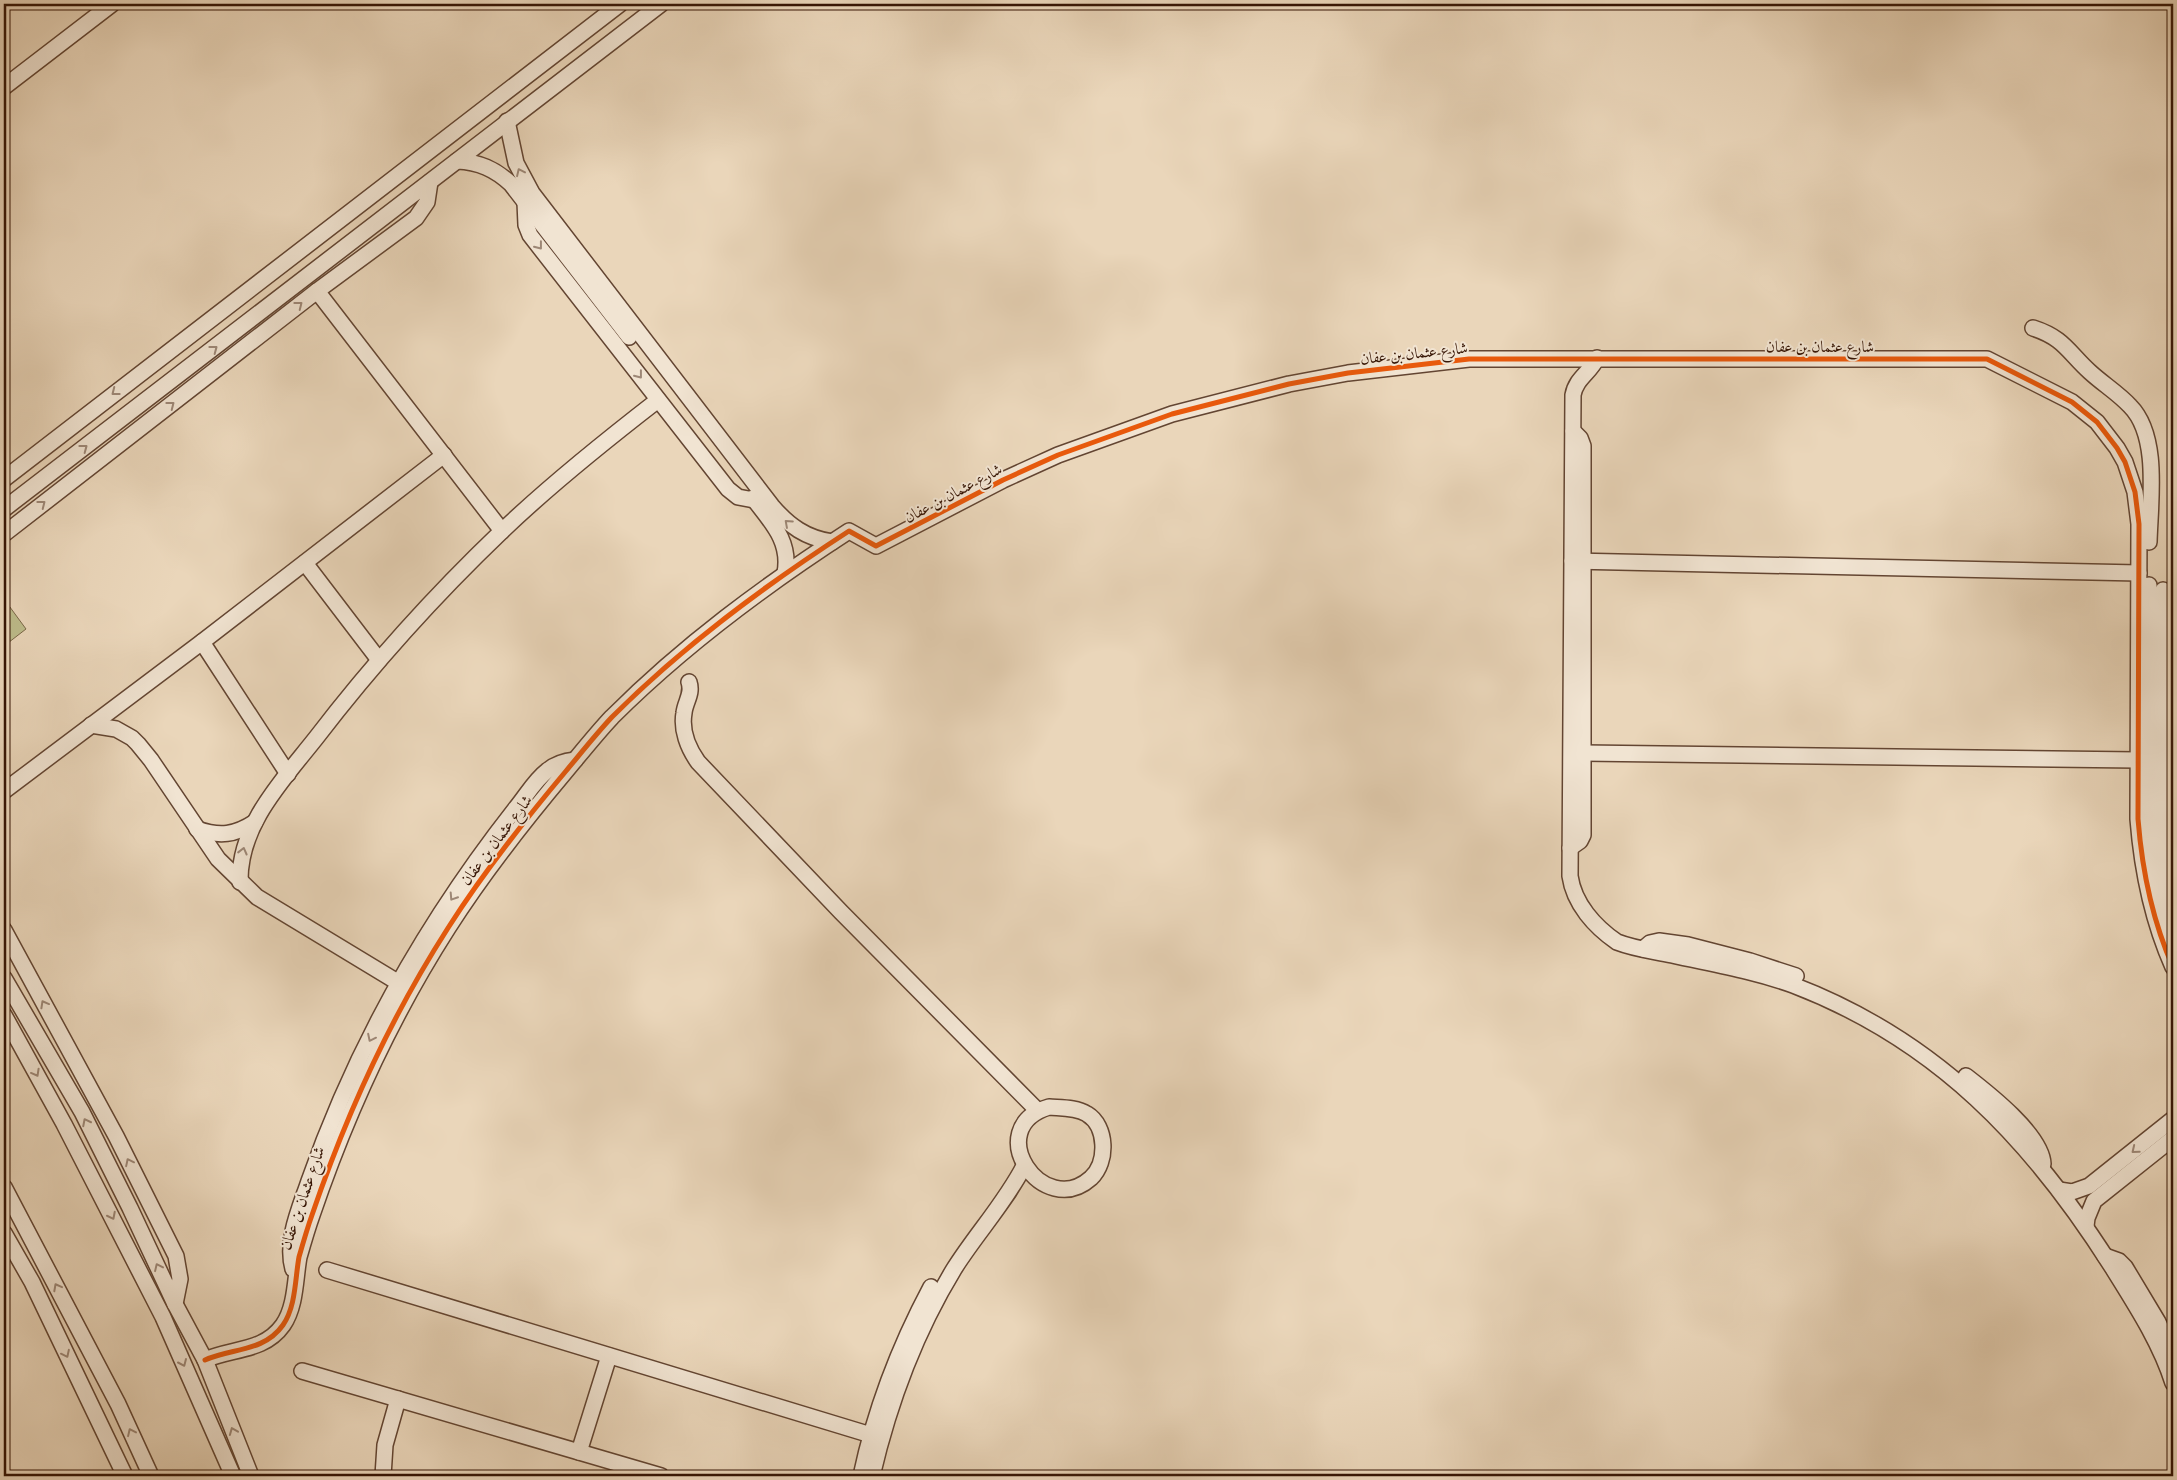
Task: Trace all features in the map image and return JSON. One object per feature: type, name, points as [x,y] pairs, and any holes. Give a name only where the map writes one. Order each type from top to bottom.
[{"type":"street","points":[[4,87],[112,4]]},
{"type":"street","points":[[4,479],[620,4]]},
{"type":"street","points":[[4,509],[661,4]]},
{"type":"street","points":[[507,121],[516,163],[532,193],[760,491],[784,520],[798,531],[814,538],[832,542]]},
{"type":"street","points":[[458,161],[480,164],[496,172],[511,184],[776,528],[784,542],[785,573]]},
{"type":"street","points":[[4,534],[317,291],[416,218],[427,202],[430,182]]},
{"type":"street","points":[[525,202],[526,225],[530,235],[728,489],[738,497],[754,500]]},
{"type":"street","points":[[248,290],[252,303],[265,310]]},
{"type":"street","points":[[317,291],[502,531]]},
{"type":"street","points":[[223,309],[233,316],[238,330]]},
{"type":"street","points":[[2034,328],[2053,336],[2068,348],[2091,373],[2131,407],[2141,421],[2150,447],[2139,573],[2138,818],[2144,864],[2157,922],[2173,967]]},
{"type":"street","points":[[1597,358],[1592,368],[1580,378],[1574,389],[1573,432],[1580,438],[1583,446],[1578,561],[1570,876],[1573,892],[1580,905],[1610,937],[1625,945],[1768,977],[1812,993],[1853,1012],[1898,1039],[1954,1079],[2009,1130],[2042,1168],[2086,1226],[2142,1316],[2173,1383]]},
{"type":"street","name":"شارع عثمان بن عفان","points":[[205,1360],[231,1351],[253,1347],[272,1336],[283,1326],[290,1312],[305,1236],[329,1167],[349,1118],[394,1022],[446,930],[534,808],[611,718],[651,680],[730,614],[785,573],[849,531],[876,546],[1003,480],[1058,455],[1123,431],[1230,398],[1289,384],[1408,365],[1469,359],[1597,358],[1987,359],[2065,398],[2097,422],[2117,448],[2131,477],[2144,525]]},
{"type":"street","points":[[240,882],[242,851],[255,822],[288,774],[380,660],[502,531],[562,478],[658,400]]},
{"type":"street","points":[[4,791],[202,642],[444,455]]},
{"type":"street","points":[[2144,525],[2148,790],[2173,894]]},
{"type":"street","points":[[1578,561],[2139,573]]},
{"type":"street","points":[[1570,848],[1580,841],[1583,835],[1578,561]]},
{"type":"street","points":[[305,562],[380,660]]},
{"type":"street","points":[[2163,590],[2161,800],[2158,836],[2162,897],[2173,936]]},
{"type":"street","points":[[202,642],[288,774]]},
{"type":"street","points":[[689,682],[691,693],[684,712],[683,721],[686,740],[698,762],[841,912],[1038,1110]]},
{"type":"street","points":[[91,725],[116,729],[132,738],[151,760],[218,859],[257,897],[399,983]]},
{"type":"street","points":[[1583,754],[2137,760]]},
{"type":"street","points":[[296,1277],[292,1267],[290,1245],[313,1171],[340,1101],[399,983],[468,874],[539,779],[555,765],[575,760]]},
{"type":"street","points":[[198,829],[212,834],[227,835],[242,830],[255,822]]},
{"type":"street","points":[[4,930],[116,1136],[176,1256],[180,1279],[175,1304]]},
{"type":"street","points":[[4,978],[82,1112],[130,1208],[175,1304],[205,1360],[251,1476]]},
{"type":"street","points":[[5,1017],[10,1021],[18,1018],[22,1010]]},
{"type":"street","points":[[5,1017],[64,1124],[163,1317],[233,1476]]},
{"type":"street","points":[[26,1053],[29,1046],[42,1044]]},
{"type":"street","points":[[1049,1107],[1078,1110],[1094,1120],[1102,1138],[1103,1155],[1100,1168],[1091,1178],[1078,1186],[1064,1188],[1050,1187],[1031,1175],[1024,1166],[1020,1155],[1019,1141],[1026,1120],[1038,1110],[1049,1107]]},
{"type":"street","points":[[2059,1190],[2072,1192],[2090,1186],[2173,1119]]},
{"type":"street","points":[[2086,1226],[2094,1201],[2173,1138]]},
{"type":"street","points":[[872,1476],[882,1434],[899,1383],[925,1321],[954,1270],[1010,1191],[1024,1166]]},
{"type":"street","points":[[4,1187],[118,1404],[151,1476]]},
{"type":"street","points":[[4,1232],[32,1282],[125,1476]]},
{"type":"street","points":[[2105,1256],[2114,1259],[2125,1267],[2158,1322],[2173,1355]]},
{"type":"street","points":[[327,1270],[871,1435]]},
{"type":"street","points":[[861,1476],[871,1435],[896,1360],[931,1287]]},
{"type":"street","points":[[579,1452],[609,1356]]},
{"type":"street","points":[[302,1371],[661,1476]]},
{"type":"street","points":[[383,1476],[385,1444],[398,1399]]},
{"type":"shaded area","points":[[4,599],[26,629],[4,646]]},
{"type":"cycle path","points":[[205,1360],[257,1345],[275,1334],[283,1325],[293,1301],[299,1257],[325,1178],[371,1067],[407,996],[448,928],[504,848],[612,717],[667,665],[756,595],[849,531],[876,546],[1003,480],[1058,455],[1172,414],[1289,384],[1348,373],[1469,359],[1987,359],[2072,402],[2097,422],[2117,448],[2125,462],[2135,492],[2139,524],[2138,819],[2142,857],[2149,894],[2159,931],[2173,967]]}]
